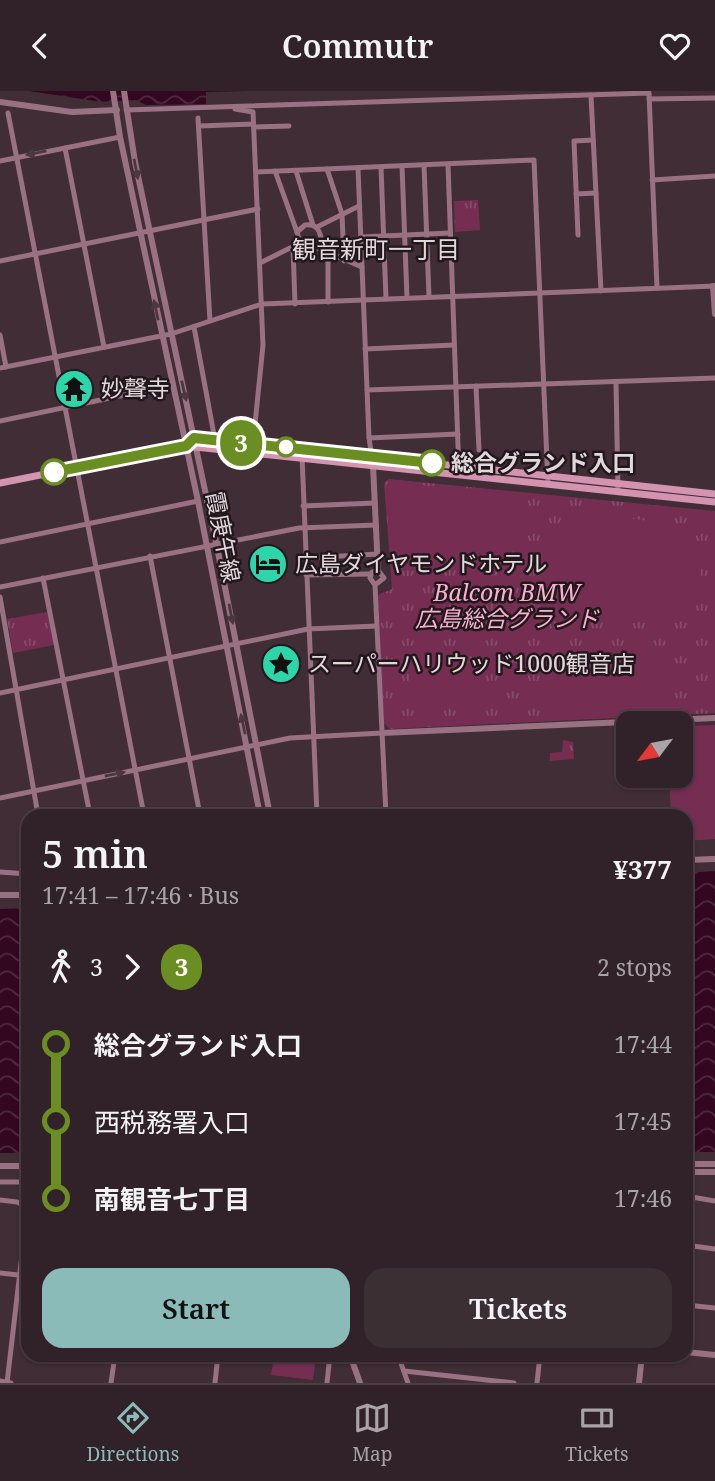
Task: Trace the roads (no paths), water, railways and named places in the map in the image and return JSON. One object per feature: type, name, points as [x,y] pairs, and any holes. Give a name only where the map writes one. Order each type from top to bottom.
[{"type":"main road","points":[[0,484],[215,440],[372,461],[619,487],[715,494]]},
{"type":"main road","points":[[195,443],[302,457],[372,461]]},
{"type":"main road","points":[[619,487],[715,502]]},
{"type":"street","name":"霞庚午線","points":[[113,91],[139,233],[198,501],[259,809]]},
{"type":"street","points":[[124,91],[149,232],[216,542],[269,809]]},
{"type":"street","points":[[0,103],[72,112],[649,93],[657,288]]},
{"type":"street","points":[[591,96],[601,291]]},
{"type":"street","points":[[649,99],[715,98]]},
{"type":"street","points":[[227,107],[253,112],[263,345],[253,444]]},
{"type":"street","points":[[8,113],[143,809]]},
{"type":"street","points":[[198,118],[210,321]]},
{"type":"street","points":[[199,126],[289,126]]},
{"type":"street","points":[[0,160],[120,137]]},
{"type":"street","points":[[578,235],[574,141],[593,140]]},
{"type":"street","points":[[65,148],[104,347]]},
{"type":"street","points":[[256,172],[534,160],[548,480]]},
{"type":"street","points":[[448,164],[459,470]]},
{"type":"street","points":[[424,165],[429,297]]},
{"type":"street","points":[[402,166],[407,298]]},
{"type":"street","points":[[381,167],[386,299]]},
{"type":"street","points":[[358,168],[369,438],[378,570],[384,579],[375,585]]},
{"type":"street","points":[[327,169],[342,214],[344,261]]},
{"type":"street","points":[[275,171],[297,232],[295,304]]},
{"type":"street","points":[[296,171],[321,237],[315,247]]},
{"type":"street","points":[[652,180],[715,177]]},
{"type":"street","points":[[576,194],[596,193]]},
{"type":"street","points":[[297,232],[305,225],[315,226],[359,206]]},
{"type":"street","points":[[0,261],[258,209]]},
{"type":"street","points":[[361,237],[450,233]]},
{"type":"street","points":[[260,263],[296,245],[306,249],[315,247],[362,267]]},
{"type":"street","points":[[328,254],[328,302]]},
{"type":"street","points":[[0,335],[3,368],[171,334],[261,304],[714,286],[715,314]]},
{"type":"street","points":[[194,327],[215,440]]},
{"type":"street","points":[[365,349],[454,345]]},
{"type":"street","points":[[367,390],[715,378]]},
{"type":"street","points":[[616,382],[619,487]]},
{"type":"street","points":[[0,421],[172,385]]},
{"type":"street","points":[[476,386],[479,450]]},
{"type":"street","points":[[369,438],[458,434]]},
{"type":"street","points":[[302,457],[317,809]]},
{"type":"street","points":[[0,542],[198,501]]},
{"type":"street","points":[[303,506],[375,503]]},
{"type":"street","points":[[0,587],[216,542],[304,527],[376,525]]},
{"type":"street","points":[[305,558],[378,554]]},
{"type":"street","points":[[150,556],[199,809]]},
{"type":"street","points":[[306,575],[370,574],[378,570]]},
{"type":"street","points":[[370,574],[370,580],[375,585],[386,809]]},
{"type":"street","points":[[43,578],[89,809]]},
{"type":"street","points":[[0,597],[37,809]]},
{"type":"street","points":[[0,693],[308,629],[377,626]]},
{"type":"street","points":[[0,798],[313,736],[715,718]]},
{"type":"street","points":[[693,860],[715,859]]},
{"type":"street","points":[[0,872],[21,874]]},
{"type":"street","points":[[0,895],[21,895]]},
{"type":"street","points":[[693,1164],[715,1164]]},
{"type":"street","points":[[0,1166],[21,1166]]},
{"type":"street","points":[[693,1172],[715,1172]]},
{"type":"street","points":[[0,1182],[21,1182]]},
{"type":"street","points":[[693,1197],[715,1201]]},
{"type":"street","points":[[0,1200],[17,1202],[21,1206]]},
{"type":"street","points":[[693,1246],[715,1249]]},
{"type":"street","points":[[0,1381],[8,1383],[21,1266]]},
{"type":"street","points":[[0,1273],[20,1275]]},
{"type":"street","points":[[693,1305],[715,1308]]},
{"type":"street","points":[[693,1353],[715,1355]]},
{"type":"street","points":[[111,1383],[113,1362]]},
{"type":"street","points":[[215,1383],[217,1362]]},
{"type":"street","points":[[327,1383],[329,1362]]},
{"type":"street","points":[[352,1362],[360,1383]]},
{"type":"street","points":[[401,1362],[408,1383]]},
{"type":"street","points":[[537,1383],[539,1362]]},
{"type":"street","points":[[639,1383],[641,1362]]},
{"type":"street","points":[[404,1371],[514,1383]]},
{"type":"water","points":[[29,91],[249,91],[206,92],[206,104],[146,105],[136,100],[102,102]]},
{"type":"water","points":[[715,871],[715,1152],[693,1152],[693,873]]},
{"type":"water","points":[[21,908],[21,1153],[0,1153],[0,909]]},
{"type":"place","name":"妙聲寺","points":[[74,389]]},
{"type":"place","name":"総合グランド入口","points":[[432,463]]},
{"type":"place","name":"広島ダイヤモンドホテル","points":[[268,564]]},
{"type":"place","name":"スーパーハリウッド1000観音店","points":[[281,664]]},
{"type":"district","name":"観音新町一丁目","points":[[376,250]]},
{"type":"park label","name":"Balcom BMW 広島総合グランド","points":[[507,606]]}]
